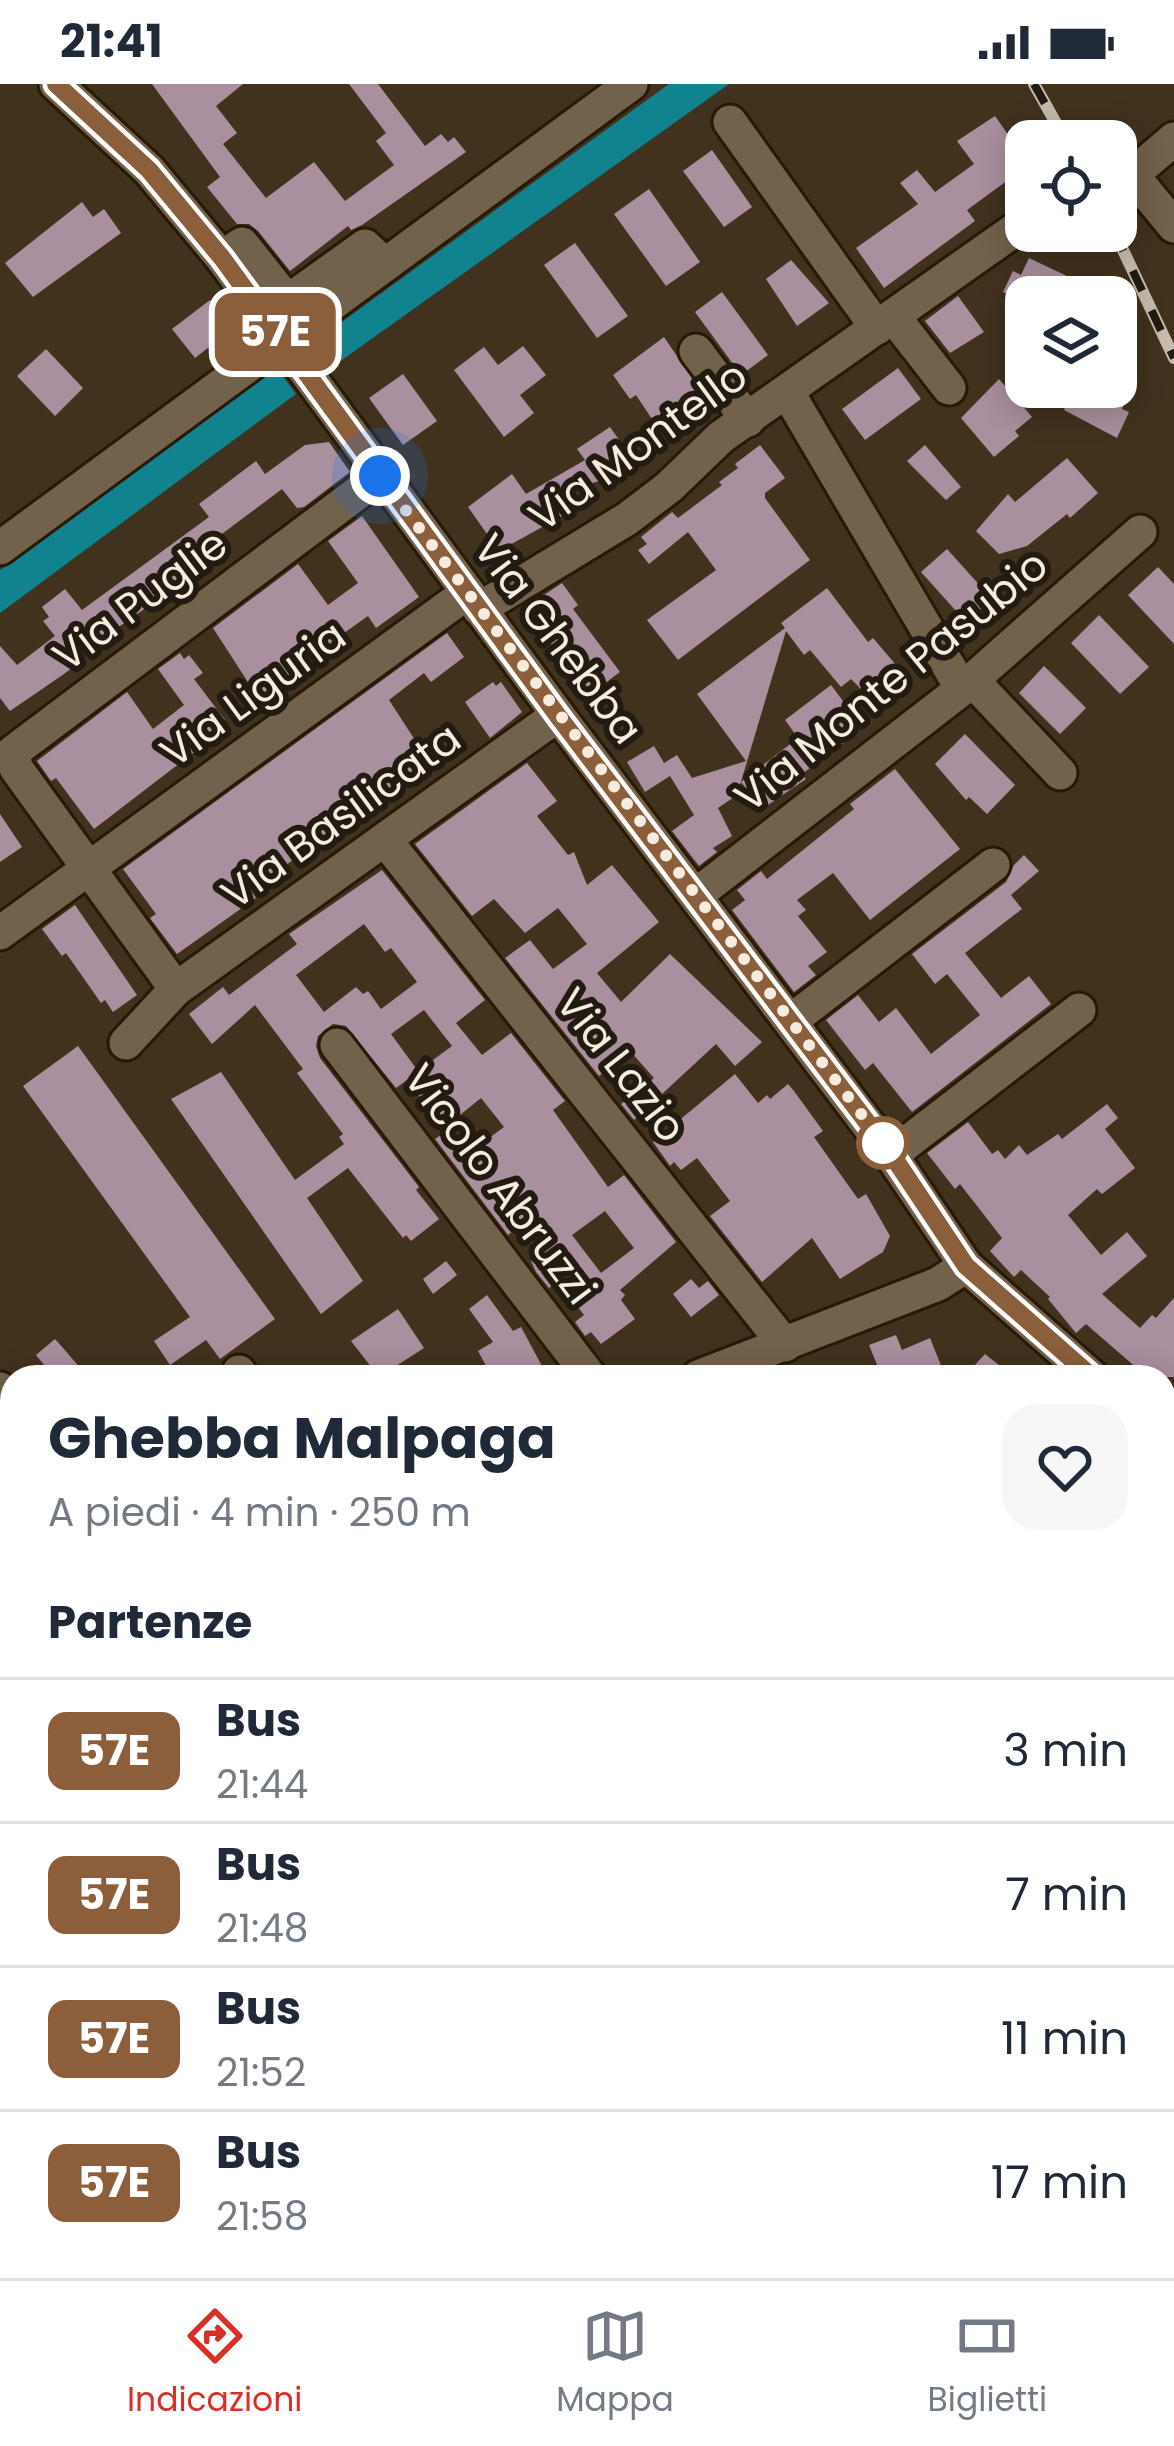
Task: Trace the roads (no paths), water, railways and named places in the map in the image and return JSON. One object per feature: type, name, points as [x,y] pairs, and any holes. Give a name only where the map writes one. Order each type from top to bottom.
[{"type":"street","name":"Via Ghebba","points":[[56,84],[149,170],[222,258],[558,716],[892,1155],[966,1266],[1078,1365]]},
{"type":"street","points":[[0,548],[631,84]]},
{"type":"street","points":[[730,122],[885,322],[949,388]]},
{"type":"street","points":[[1174,139],[1132,175],[1174,226]]},
{"type":"street","name":"Via Montello","points":[[473,601],[627,519],[669,488],[722,437],[1005,237]]},
{"type":"street","points":[[222,258],[242,244],[284,297],[291,299],[365,246],[384,264]]},
{"type":"street","points":[[696,351],[748,420]]},
{"type":"street","name":"Via Montello","points":[[788,393],[967,684],[1060,773]]},
{"type":"street","name":"Via Puglie","points":[[176,989],[91,868],[8,773],[14,752],[380,476]]},
{"type":"street","name":"Via Monte Pasubio","points":[[696,895],[967,684],[1140,532]]},
{"type":"street","name":"Via Liguria","points":[[0,933],[473,601]]},
{"type":"street","name":"Via Basilicata","points":[[176,989],[558,716]]},
{"type":"street","name":"Via Lazio","points":[[386,841],[785,1345]]},
{"type":"street","points":[[792,1020],[993,865]]},
{"type":"street","points":[[127,1043],[176,989]]},
{"type":"street","points":[[892,1155],[1078,1010]]},
{"type":"street","name":"Vicolo Abruzzi","points":[[337,1045],[581,1365]]},
{"type":"street","points":[[731,1365],[938,1284],[966,1266]]},
{"type":"water","points":[[669,84],[729,84],[328,370],[310,345]]},
{"type":"water","points":[[277,368],[296,394],[0,613],[0,570]]},
{"type":"railway","points":[[1034,84],[1054,120]]},
{"type":"railway","points":[[1124,252],[1174,358]]}]
